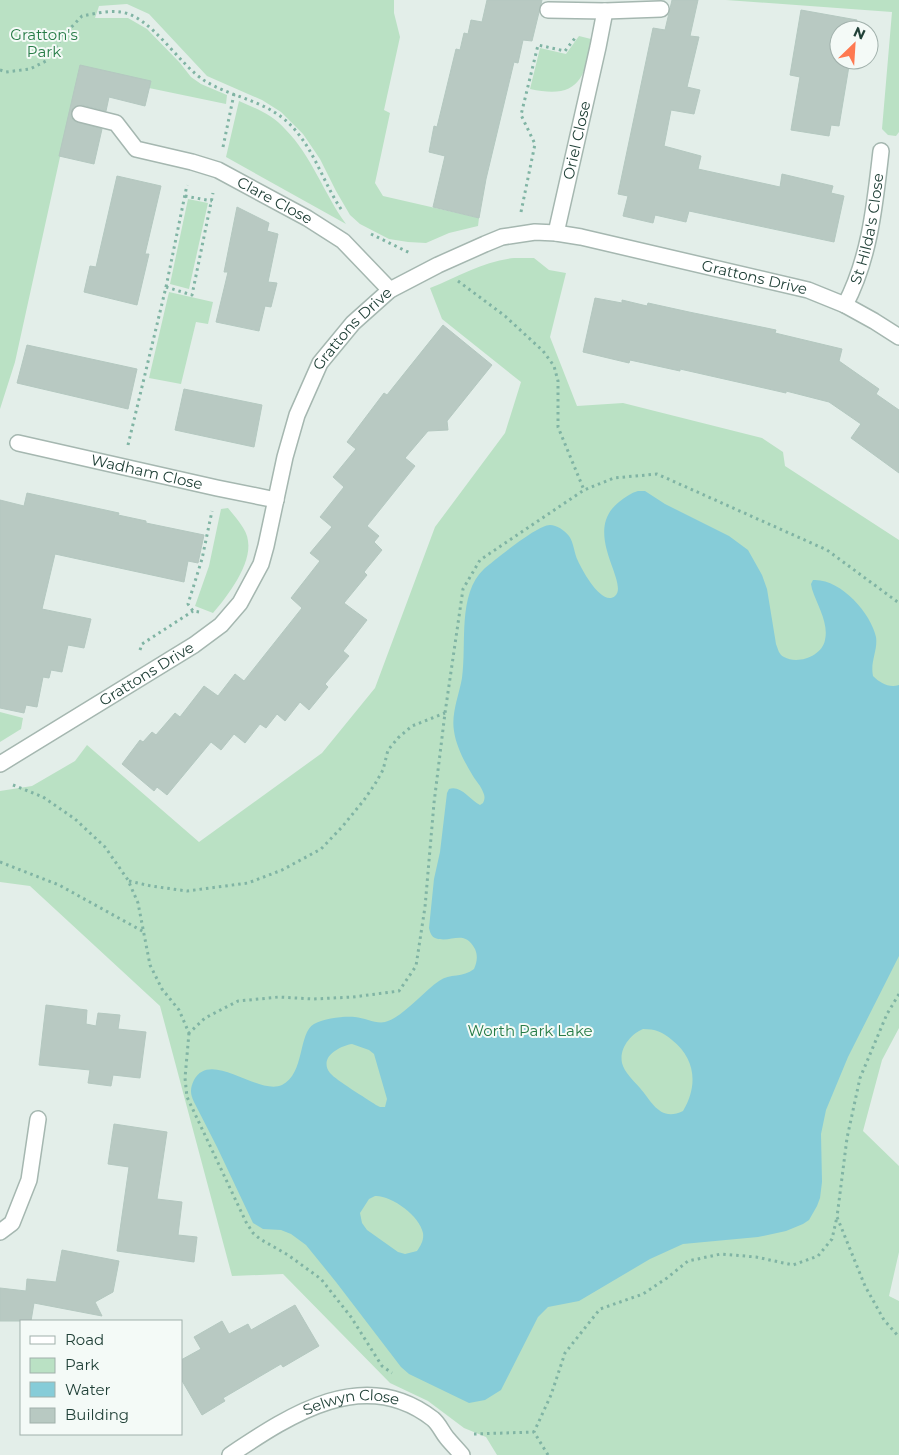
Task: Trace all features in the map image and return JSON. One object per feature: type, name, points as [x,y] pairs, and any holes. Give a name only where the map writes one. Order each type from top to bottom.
[{"type":"street","points":[[548,10],[605,11],[661,9]]},
{"type":"street","name":"Oriel Close","points":[[556,233],[605,11]]},
{"type":"street","name":"Clare Close","points":[[80,114],[116,123],[136,149],[218,170],[300,214],[343,241],[390,290]]},
{"type":"street","name":"St Hilda's Close","points":[[845,305],[855,286],[863,262],[876,193],[881,151]]},
{"type":"street","name":"Grattons Drive","points":[[0,764],[144,678],[221,625],[240,603],[261,564],[285,457],[298,415],[320,363],[354,323],[390,290],[438,265],[502,237],[535,232],[556,233],[808,290],[845,305],[899,337]]},
{"type":"street","name":"Wadham Close","points":[[18,443],[276,500]]},
{"type":"street","points":[[0,1232],[12,1223],[29,1180],[38,1119]]},
{"type":"street","name":"Selwyn Close","points":[[230,1455],[273,1427],[302,1412],[349,1396],[393,1398],[419,1410],[435,1421],[462,1455]]},
{"type":"path","points":[[0,70],[6,72],[30,69],[46,60],[82,16],[121,12],[136,18],[156,32],[190,71],[206,82],[259,104],[284,119],[302,140],[319,166],[334,199],[348,218]]},
{"type":"path","points":[[516,235],[535,144],[521,115],[538,46],[564,51],[578,33],[599,42]]},
{"type":"path","points":[[166,287],[192,295],[234,94]]},
{"type":"path","points":[[123,467],[166,287],[192,162]]},
{"type":"path","points":[[185,196],[212,201]]},
{"type":"path","points":[[368,233],[438,265],[505,316],[543,351],[554,366],[558,381],[558,427],[584,490]]},
{"type":"path","points":[[189,1033],[205,1018],[238,1001],[279,997],[314,999],[353,997],[399,991],[416,966],[425,907],[434,803],[445,713],[463,589],[480,560],[584,490],[614,478],[657,474],[827,550],[899,603]]},
{"type":"path","points":[[217,488],[202,559],[188,604],[193,611],[212,614],[221,625]]},
{"type":"path","points":[[128,880],[187,891],[248,883],[282,870],[321,849],[342,827],[375,784],[383,770],[388,750],[398,738],[412,726],[445,713]]},
{"type":"path","points":[[8,784],[43,797],[75,819],[105,847],[128,880],[138,903],[150,965],[162,989],[179,1010],[189,1033],[185,1078],[187,1097],[246,1222],[253,1233],[260,1239],[288,1254],[321,1279],[351,1317],[382,1366]]},
{"type":"path","points":[[0,862],[58,885],[145,932]]},
{"type":"path","points":[[548,1455],[534,1432],[551,1395],[565,1353],[600,1309],[643,1294],[688,1261],[721,1254],[756,1257],[793,1265],[818,1256],[832,1239],[837,1216],[846,1138],[860,1078],[887,1014],[899,994]]},
{"type":"path","points":[[837,1216],[865,1286],[884,1320],[899,1338]]},
{"type":"green space","name":"Gratton's Park","points":[[0,0],[394,0],[394,13],[400,37],[384,110],[390,113],[375,183],[383,196],[479,218],[478,226],[449,233],[426,243],[389,239],[360,224],[350,215],[320,159],[303,134],[281,112],[262,100],[207,76],[149,14],[127,4],[99,6],[95,18],[128,18],[147,29],[191,77],[201,84],[227,95],[226,104],[149,88],[80,66],[15,362],[0,409]]},
{"type":"green space","points":[[726,0],[899,0],[899,132],[896,136],[888,135],[882,129],[892,12]]},
{"type":"green space","points":[[579,36],[591,39],[586,66],[576,84],[568,89],[558,91],[530,89],[540,48],[566,54]]},
{"type":"green space","points":[[239,101],[264,112],[280,124],[294,140],[303,151],[346,224],[226,157]]},
{"type":"green space","points":[[188,199],[208,203],[189,289],[170,284]]},
{"type":"green space","name":"Worth Park Lake","points":[[514,258],[534,258],[549,270],[566,273],[550,337],[577,406],[623,403],[762,438],[783,452],[785,466],[899,540],[899,1028],[882,1060],[863,1131],[899,1166],[899,1252],[889,1296],[899,1301],[899,1455],[497,1455],[486,1437],[464,1428],[428,1401],[390,1383],[283,1274],[232,1276],[160,1006],[30,886],[0,882],[0,791],[32,786],[75,761],[87,745],[199,842],[322,753],[375,688],[435,527],[505,433],[521,382],[442,319],[430,288],[492,262]]},
{"type":"green space","points":[[169,292],[213,302],[208,324],[196,322],[181,384],[149,378]]},
{"type":"green space","points":[[228,508],[245,532],[248,550],[246,560],[237,580],[213,613],[195,606],[209,566],[221,509]]},
{"type":"green space","points":[[0,712],[23,718],[21,729],[0,742]]},
{"type":"water","points":[[638,491],[645,491],[665,504],[729,536],[748,550],[762,575],[767,589],[776,644],[782,656],[796,660],[809,658],[823,646],[826,634],[825,627],[812,589],[811,584],[813,580],[834,585],[843,591],[853,599],[868,618],[876,637],[872,666],[873,676],[885,684],[899,685],[899,956],[848,1057],[826,1110],[821,1134],[822,1182],[820,1198],[809,1220],[786,1231],[758,1237],[683,1244],[650,1259],[579,1301],[548,1307],[538,1317],[501,1390],[485,1400],[469,1403],[409,1374],[401,1367],[306,1245],[291,1234],[281,1230],[263,1229],[253,1223],[194,1102],[191,1088],[194,1080],[202,1072],[212,1069],[272,1087],[282,1085],[289,1080],[294,1072],[305,1036],[314,1024],[329,1019],[346,1017],[385,1022],[406,1010],[439,981],[448,977],[465,974],[474,969],[477,954],[471,943],[462,938],[435,938],[429,928],[434,879],[440,852],[447,793],[449,789],[458,789],[480,805],[484,799],[482,790],[467,766],[459,748],[453,725],[454,711],[462,678],[466,606],[470,592],[484,569],[526,537],[550,525],[560,528],[569,536],[580,566],[593,586],[604,596],[610,598],[615,596],[618,589],[617,580],[608,555],[604,528],[609,514],[619,502],[628,495]],"holes":[[[643,1029],[655,1030],[672,1040],[680,1047],[690,1064],[692,1073],[691,1092],[683,1111],[668,1114],[657,1109],[623,1066],[622,1052],[624,1047],[634,1034]],[[352,1044],[369,1050],[374,1054],[387,1099],[385,1107],[376,1105],[330,1073],[327,1067],[329,1057],[332,1053]],[[375,1196],[389,1199],[411,1214],[421,1226],[423,1233],[422,1242],[417,1251],[405,1254],[398,1252],[367,1230],[362,1223],[360,1213],[369,1199]]]},
{"type":"building","points":[[487,0],[542,0],[532,41],[523,40],[518,63],[514,62],[486,179],[479,218],[433,207],[445,156],[429,152],[434,126],[437,127],[456,49],[460,50],[464,33],[468,34],[471,20],[482,22]]},
{"type":"building","points":[[672,0],[698,0],[690,36],[699,37],[687,87],[700,90],[694,114],[671,110],[664,146],[701,156],[698,169],[780,187],[782,174],[833,186],[831,193],[844,196],[834,242],[689,211],[686,222],[655,215],[653,223],[623,216],[628,196],[618,194],[653,28],[665,30]]},
{"type":"building","points":[[801,10],[857,20],[829,20],[829,70],[848,70],[839,126],[831,125],[829,136],[791,130],[800,77],[790,75]]},
{"type":"building","points":[[80,65],[151,81],[145,106],[109,97],[106,111],[82,105],[73,108],[71,116],[74,121],[102,129],[94,164],[59,156]]},
{"type":"building","points":[[117,176],[161,186],[145,254],[149,254],[137,305],[84,292],[90,266],[96,267]]},
{"type":"building","points":[[237,207],[269,223],[267,231],[278,234],[268,282],[277,283],[271,307],[265,306],[259,331],[216,322],[228,272],[224,272]]},
{"type":"building","points":[[595,298],[622,303],[622,300],[647,306],[648,303],[776,330],[775,333],[842,349],[839,361],[879,389],[876,394],[899,410],[899,473],[851,438],[861,424],[829,402],[680,369],[680,371],[630,360],[629,363],[583,352]]},
{"type":"building","points":[[443,325],[492,365],[447,421],[448,430],[428,431],[405,458],[415,466],[367,526],[379,536],[374,542],[382,550],[364,572],[367,575],[344,603],[367,620],[343,651],[349,656],[325,684],[328,687],[309,710],[300,702],[285,721],[277,714],[266,728],[260,724],[245,743],[234,734],[221,750],[211,742],[167,795],[157,787],[154,791],[122,764],[140,740],[143,742],[152,732],[156,735],[175,713],[180,717],[204,686],[218,696],[235,674],[244,681],[302,608],[291,598],[320,561],[310,553],[332,527],[320,517],[344,487],[333,477],[356,449],[347,442],[384,393],[387,395]]},
{"type":"building","points":[[27,345],[137,369],[128,409],[17,383]]},
{"type":"building","points":[[184,389],[262,405],[254,447],[175,430]]},
{"type":"building","points":[[27,493],[119,513],[118,515],[146,521],[146,523],[204,535],[198,563],[188,561],[184,582],[55,554],[42,609],[91,619],[84,648],[68,645],[62,672],[51,670],[49,678],[43,677],[37,707],[26,705],[24,713],[0,708],[0,500],[24,506]]},
{"type":"building","points":[[46,1005],[87,1010],[86,1024],[96,1026],[98,1013],[120,1015],[118,1029],[146,1032],[140,1078],[113,1075],[111,1086],[88,1083],[90,1070],[39,1065]]},
{"type":"building","points":[[114,1124],[167,1132],[157,1199],[182,1202],[178,1235],[197,1237],[194,1262],[117,1251],[129,1167],[108,1164]]},
{"type":"building","points":[[62,1250],[119,1261],[113,1292],[95,1302],[102,1316],[34,1303],[31,1320],[0,1321],[0,1288],[26,1291],[27,1279],[56,1282]]},
{"type":"building","points":[[295,1305],[319,1346],[283,1367],[281,1364],[223,1398],[225,1401],[202,1415],[182,1381],[182,1359],[201,1349],[194,1337],[222,1321],[229,1334],[248,1324],[251,1330]]}]
